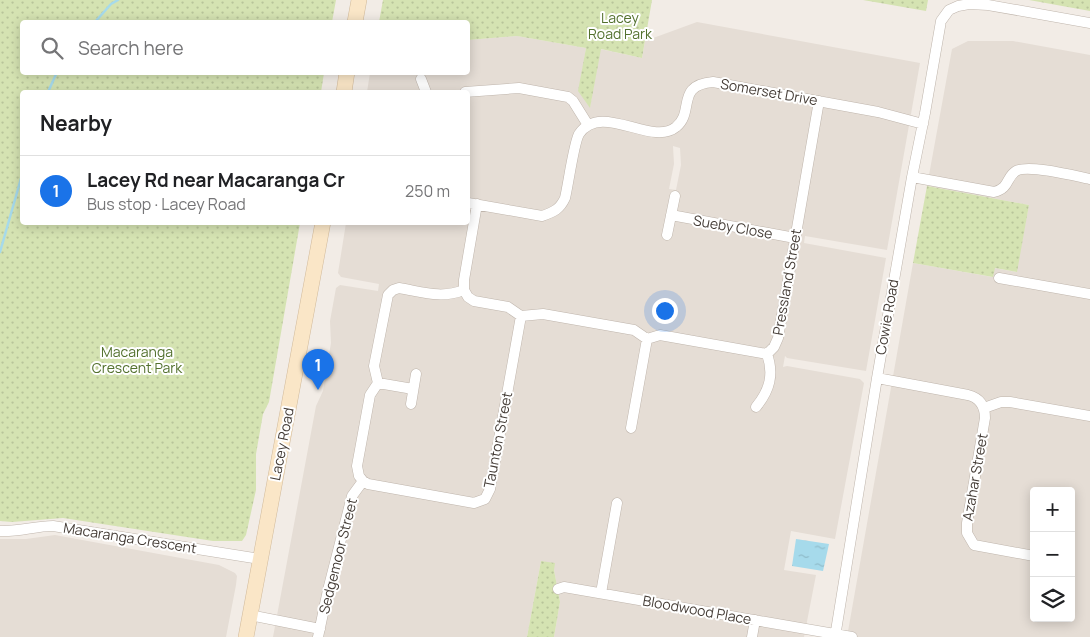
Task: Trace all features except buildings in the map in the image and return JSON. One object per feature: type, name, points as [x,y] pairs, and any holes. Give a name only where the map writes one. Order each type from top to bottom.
[{"type":"street","points":[[355,20],[359,0]]},
{"type":"street","name":"Cowie Road","points":[[835,636],[876,378],[941,21],[946,12],[958,6],[968,4],[988,5],[1090,23]]},
{"type":"street","points":[[344,90],[347,75]]},
{"type":"street","points":[[421,79],[425,90]]},
{"type":"street","name":"Somerset Drive","points":[[588,125],[604,122],[657,132],[668,131],[676,128],[682,120],[688,96],[694,88],[702,83],[713,82],[890,114],[923,124]]},
{"type":"street","points":[[470,92],[519,88],[568,97],[573,100],[588,125],[578,136],[565,198],[560,207],[542,216],[472,204],[470,223]]},
{"type":"street","name":"Pressland Street","points":[[647,339],[660,335],[767,354],[774,347],[778,338],[819,101]]},
{"type":"street","points":[[912,177],[994,192],[1006,186],[1014,173],[1025,169],[1090,179]]},
{"type":"street","points":[[667,235],[675,196]]},
{"type":"street","name":"Sueby Close","points":[[671,216],[795,238]]},
{"type":"street","name":"Lacey Road","points":[[246,637],[322,225]]},
{"type":"street","points":[[470,225],[464,290],[468,297],[474,301],[508,307],[521,316],[543,314],[634,330],[647,339],[631,428]]},
{"type":"street","points":[[999,278],[1090,294]]},
{"type":"street","name":"Sedgemoor Street","points":[[319,633],[352,496],[363,481],[359,476],[357,466],[370,395],[378,383],[374,366],[388,295],[393,290],[399,288],[443,296],[464,290]]},
{"type":"street","name":"Taunton Street","points":[[363,481],[368,484],[474,503],[485,499],[490,489],[521,316]]},
{"type":"street","points":[[756,407],[766,395],[771,365],[767,354]]},
{"type":"street","points":[[410,404],[416,374]]},
{"type":"street","points":[[876,378],[972,396],[978,399],[984,408],[1001,402],[1010,402],[1090,416]]},
{"type":"street","points":[[378,383],[413,390]]},
{"type":"street","name":"Azahar Street","points":[[984,408],[985,421],[967,523],[967,533],[974,544],[1030,555]]},
{"type":"street","points":[[601,593],[617,503]]},
{"type":"street","name":"Macaranga Crescent","points":[[0,531],[14,532],[53,526],[260,559]]},
{"type":"street","name":"Bloodwood Place","points":[[558,589],[564,586],[835,636],[852,637]]},
{"type":"street","points":[[250,615],[319,633]]},
{"type":"street","points":[[752,637],[755,620]]},
{"type":"shaded area","points":[[697,22],[920,63],[887,250],[805,236],[804,243],[886,258],[866,371],[787,358],[785,356],[783,367],[787,366],[860,379],[864,383],[835,539],[791,531],[784,570],[816,575],[804,637],[554,637],[560,602],[554,564],[541,561],[527,637],[273,637],[316,406],[323,391],[331,343],[330,321],[336,288],[340,285],[378,291],[379,284],[341,277],[338,273],[346,225],[470,225],[470,90],[367,90],[370,75],[470,75],[470,40],[517,36],[586,48],[579,91],[590,107],[600,49],[642,58],[645,41]],"holes":[[[673,146],[680,148],[681,165],[676,190],[669,189],[674,164]]]},
{"type":"shaded area","points":[[968,41],[1013,41],[1090,55],[1090,637],[847,637],[913,263],[992,277],[994,268],[1016,272],[1029,205],[927,186],[952,49]]},
{"type":"shaded area","points":[[55,535],[219,565],[235,573],[237,576],[236,585],[226,637],[0,637],[0,539],[26,539]]},
{"type":"green space","name":"Macaranga Crescent Park","points":[[0,0],[336,0],[332,20],[20,20],[20,75],[324,75],[321,90],[20,90],[20,225],[300,225],[269,402],[263,414],[256,454],[256,490],[246,535],[242,541],[213,541],[63,518],[12,522],[0,521]]},
{"type":"green space","name":"Lacey Road Park","points":[[383,0],[652,0],[642,58],[601,49],[590,108],[578,91],[586,48],[517,36],[470,40],[470,20],[379,20]]},
{"type":"green space","points":[[863,0],[928,0],[926,11]]},
{"type":"green space","points":[[1029,0],[1090,0],[1090,11]]},
{"type":"green space","points":[[927,186],[1029,205],[1017,272],[995,268],[993,277],[913,263]]},
{"type":"green space","points":[[541,561],[555,563],[554,570],[560,602],[554,637],[527,637]]},
{"type":"water","points":[[796,539],[829,544],[823,571],[792,566]]},
{"type":"waterway","points":[[97,20],[111,4],[118,0]]},
{"type":"waterway","points":[[49,90],[56,75]]},
{"type":"waterway","points":[[0,252],[20,182]]},
{"type":"place","name":"Lacey Rd near Macaranga Cr","points":[[318,390]]}]
